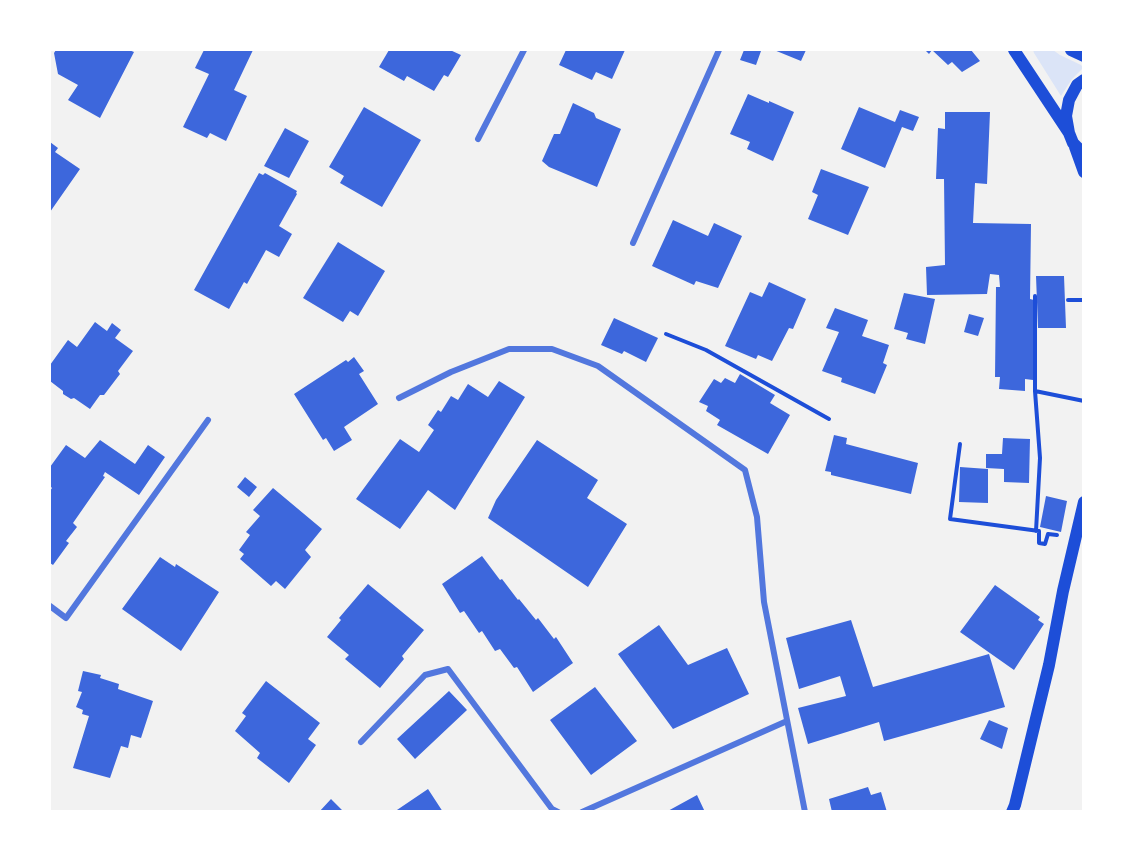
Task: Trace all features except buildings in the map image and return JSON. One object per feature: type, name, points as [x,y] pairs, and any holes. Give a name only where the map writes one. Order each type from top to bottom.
[{"type":"main road","points":[[1014,50],[1083,154]]},
{"type":"main road","points":[[1071,50],[1083,56]]},
{"type":"main road","points":[[1083,80],[1077,85],[1069,100],[1066,116],[1083,172]]},
{"type":"main road","points":[[1012,812],[1049,665],[1083,502]]},
{"type":"street","points":[[478,139],[524,50]]},
{"type":"street","points":[[633,243],[719,50]]},
{"type":"street","points":[[399,398],[451,372],[509,349],[552,349],[598,366],[744,470],[757,517],[764,602],[805,812]]},
{"type":"street","points":[[50,606],[66,618],[208,420]]},
{"type":"street","points":[[361,742],[425,675],[448,669],[552,809],[558,812]]},
{"type":"street","points":[[582,812],[787,721]]},
{"type":"path","points":[[960,444],[950,519],[1037,531],[1040,458],[1035,391],[1035,296]]},
{"type":"path","points":[[1068,300],[1083,300]]},
{"type":"path","points":[[666,333],[706,350],[829,419]]},
{"type":"path","points":[[1035,391],[1083,401]]},
{"type":"shaded area","points":[[1033,50],[1053,50],[1083,68],[1072,79],[1061,96],[1034,53]]}]
